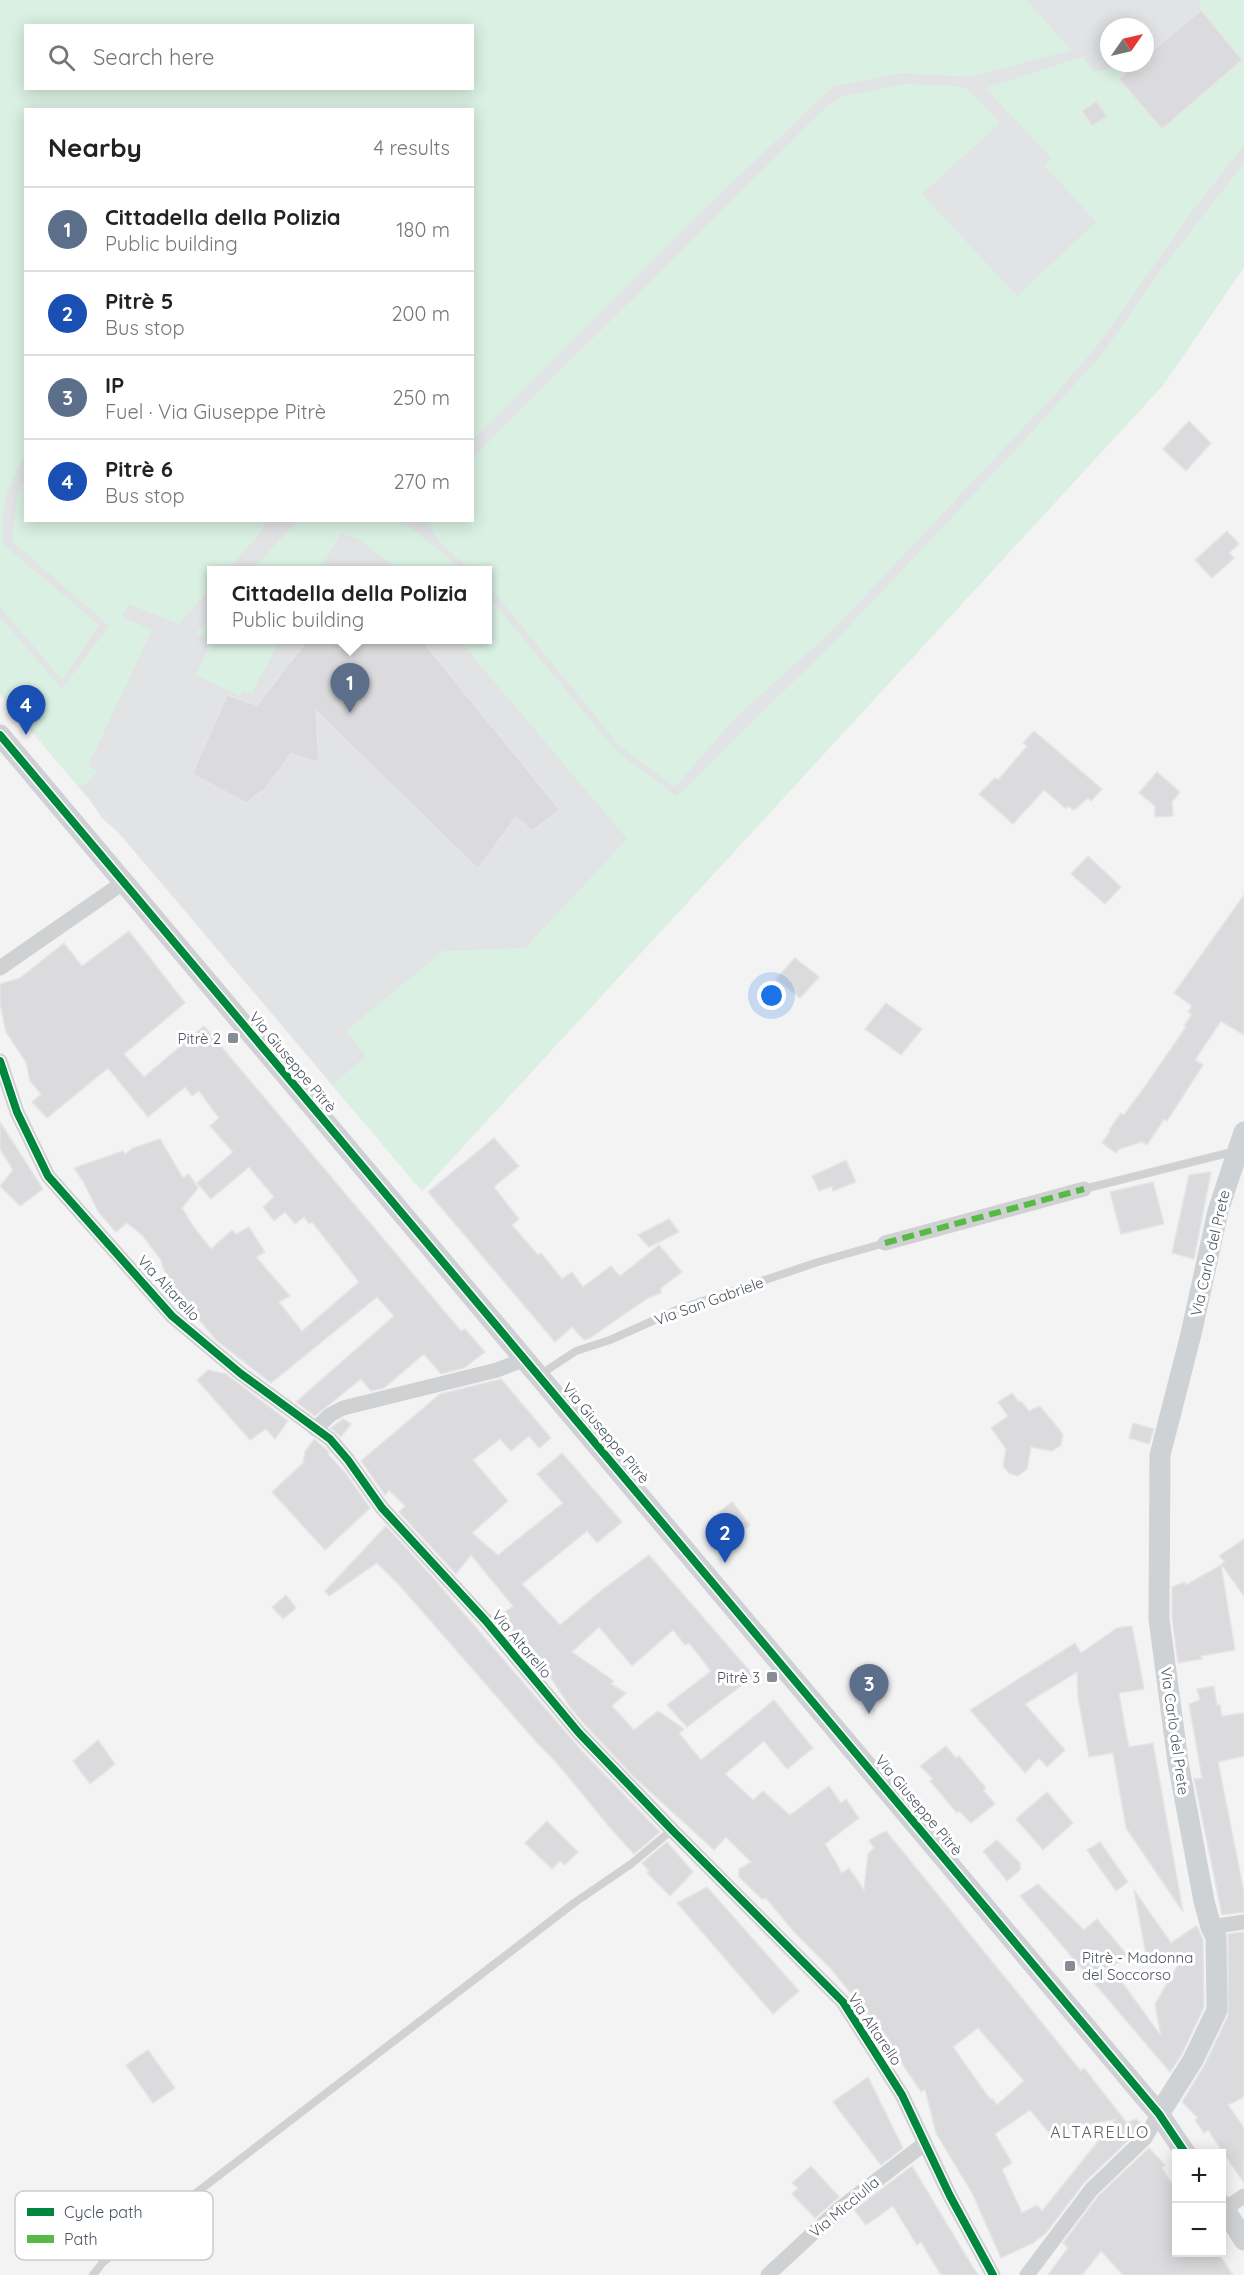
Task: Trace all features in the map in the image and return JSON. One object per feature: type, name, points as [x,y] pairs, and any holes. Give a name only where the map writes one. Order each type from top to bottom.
[{"type":"street","name":"Via Giuseppe Pitrè","points":[[0,735],[1159,2114],[1183,2149]]},
{"type":"street","points":[[0,968],[124,882]]},
{"type":"street","name":"Via Altarello","points":[[0,1061],[17,1112],[48,1176],[172,1316],[240,1372],[330,1438],[382,1508],[485,1620],[579,1733],[843,2002],[902,2095],[924,2144],[993,2275]]},
{"type":"street","name":"Via Carlo del Prete","points":[[1026,2275],[1091,2190],[1145,2138],[1193,2060],[1216,2010],[1216,1937],[1204,1901],[1178,1762],[1159,1619],[1160,1455],[1191,1334],[1218,1211],[1240,1142]]},
{"type":"street","points":[[885,1244],[1084,1190]]},
{"type":"street","name":"Via San Gabriele","points":[[315,1429],[330,1415],[343,1408],[497,1370],[533,1367]]},
{"type":"street","points":[[1211,1927],[1244,1922]]},
{"type":"street","name":"Via Micciulla","points":[[768,2275],[838,2210],[924,2144]]},
{"type":"street","points":[[1226,2205],[1244,2196]]},
{"type":"street","points":[[1226,2212],[1244,2240]]},
{"type":"lane","points":[[1084,1190],[1240,1142]]},
{"type":"lane","name":"Via San Gabriele","points":[[533,1367],[610,1340],[679,1309],[818,1262],[885,1244]]},
{"type":"lane","points":[[199,2191],[564,1910],[631,1864],[672,1830]]},
{"type":"lane","points":[[93,2275],[106,2260]]},
{"type":"shaded area","points":[[0,0],[1244,0],[1244,267],[1163,385],[422,1191],[118,832],[102,818],[89,799],[0,694]]},
{"type":"green space","points":[[0,0],[1026,0],[1072,50],[969,77],[903,73],[834,86],[706,207],[474,439],[474,108],[24,108],[24,457],[6,497],[3,518],[4,545],[99,625],[62,680],[0,607]]},
{"type":"green space","points":[[1199,0],[1244,0],[1244,145],[1196,206],[1097,346],[1060,389],[832,631],[736,717],[675,787],[620,746],[492,590],[492,566],[468,566],[446,548],[430,527],[428,522],[474,522],[474,456],[828,105],[843,96],[907,84],[954,86],[968,89],[1000,123],[922,194],[1017,296],[1096,222],[1044,165],[1052,158],[985,88],[1082,57],[1095,71],[1127,72],[1119,79],[1163,129],[1242,60],[1201,10]]},
{"type":"green space","points":[[1244,163],[1244,267],[1163,385],[422,1191],[332,1085],[366,1056],[346,1031],[443,951],[525,948],[627,839],[462,644],[492,644],[492,601],[616,751],[677,796],[839,637],[1020,445],[1103,353],[1160,271]]},
{"type":"green space","points":[[24,482],[24,522],[266,522],[260,533],[231,566],[207,566],[207,593],[179,624],[128,604],[122,617],[152,630],[88,766],[98,771],[88,783],[78,786],[0,694],[0,617],[62,689],[109,626],[12,541],[17,496]]},
{"type":"green space","points":[[296,522],[404,522],[459,566],[393,566],[358,539],[341,533],[322,566],[256,566]]},
{"type":"green space","points":[[207,621],[207,638],[196,633]]},
{"type":"green space","points":[[210,644],[279,644],[251,694],[242,690],[240,696],[196,675]]},
{"type":"building","points":[[1201,10],[1242,60],[1162,129],[1119,79],[1127,72],[1154,72],[1154,49]]},
{"type":"building","points":[[1096,101],[1107,116],[1092,126],[1082,111]]},
{"type":"building","points":[[1189,421],[1211,443],[1186,471],[1163,449]]},
{"type":"building","points":[[1227,531],[1239,544],[1229,553],[1234,558],[1212,578],[1195,560]]},
{"type":"building","points":[[304,644],[425,644],[560,810],[532,831],[516,817],[478,869],[316,711],[319,762],[291,754],[267,787],[246,803],[192,774],[227,695],[257,705]]},
{"type":"building","points":[[1034,731],[1102,789],[1091,801],[1088,798],[1074,810],[1068,806],[1066,809],[1044,790],[1013,824],[979,794],[995,778],[998,780],[1027,746],[1023,743]]},
{"type":"building","points":[[1157,772],[1180,792],[1172,802],[1173,816],[1155,817],[1155,806],[1139,793]]},
{"type":"building","points":[[1088,856],[1121,887],[1105,904],[1071,874]]},
{"type":"building","points":[[1244,895],[1244,1035],[1221,1021],[1195,1060],[1203,1065],[1167,1121],[1164,1119],[1147,1145],[1142,1142],[1119,1149],[1116,1153],[1102,1143],[1109,1130],[1121,1113],[1124,1115],[1148,1082],[1186,1027],[1184,1026],[1192,1014],[1188,1012],[1192,1006],[1174,993]]},
{"type":"building","points":[[129,931],[185,1003],[124,1054],[144,1077],[204,1026],[461,1331],[465,1329],[485,1352],[464,1368],[441,1374],[424,1354],[384,1388],[371,1391],[361,1379],[315,1416],[296,1402],[394,1316],[377,1297],[271,1383],[216,1340],[180,1297],[164,1270],[161,1260],[143,1236],[127,1223],[116,1232],[99,1213],[74,1168],[123,1151],[125,1154],[133,1148],[160,1139],[183,1178],[189,1174],[198,1188],[182,1208],[193,1226],[211,1249],[232,1230],[236,1234],[249,1227],[265,1252],[256,1257],[290,1296],[279,1302],[302,1331],[359,1282],[312,1222],[309,1224],[304,1217],[295,1224],[285,1212],[274,1221],[263,1207],[274,1197],[249,1167],[211,1199],[197,1183],[233,1152],[210,1126],[219,1118],[199,1091],[192,1096],[185,1087],[148,1117],[108,1068],[47,1118],[32,1102],[41,1094],[30,1081],[26,1062],[6,1032],[0,1004],[0,984],[20,978],[64,943],[82,966]]},
{"type":"building","points":[[795,958],[819,977],[800,998],[776,979]]},
{"type":"building","points":[[886,1003],[922,1029],[901,1055],[865,1029]]},
{"type":"building","points":[[0,1122],[43,1189],[20,1206],[0,1186],[13,1170],[0,1149]]},
{"type":"building","points":[[494,1138],[519,1166],[494,1187],[519,1219],[512,1225],[538,1255],[541,1253],[562,1279],[572,1272],[583,1287],[611,1266],[620,1276],[659,1245],[682,1272],[661,1288],[661,1293],[648,1298],[590,1338],[584,1340],[572,1327],[555,1342],[428,1192]]},
{"type":"building","points":[[846,1160],[856,1182],[833,1191],[832,1186],[819,1191],[812,1176]]},
{"type":"building","points":[[1211,1172],[1194,1259],[1172,1253],[1189,1175]]},
{"type":"building","points":[[1153,1182],[1164,1224],[1121,1234],[1110,1192]]},
{"type":"building","points":[[669,1219],[679,1232],[649,1247],[638,1235]]},
{"type":"building","points":[[208,1370],[226,1374],[288,1421],[275,1439],[266,1429],[250,1440],[197,1380]]},
{"type":"building","points":[[501,1379],[551,1438],[539,1448],[529,1436],[511,1451],[500,1439],[473,1460],[508,1501],[472,1533],[498,1555],[563,1503],[537,1474],[562,1453],[622,1522],[597,1543],[587,1531],[522,1584],[560,1625],[649,1555],[754,1676],[687,1727],[667,1705],[711,1671],[689,1643],[685,1645],[673,1630],[632,1666],[599,1627],[572,1652],[614,1681],[611,1684],[626,1693],[612,1706],[634,1730],[658,1711],[684,1729],[679,1733],[701,1760],[774,1700],[813,1748],[787,1769],[764,1741],[725,1774],[753,1800],[763,1791],[790,1815],[829,1786],[841,1803],[846,1799],[859,1818],[825,1844],[842,1873],[849,1868],[864,1890],[868,1854],[874,1848],[869,1840],[886,1831],[1081,2071],[1084,2068],[1127,2123],[1136,2119],[1142,2124],[1137,2132],[1084,2183],[1046,2233],[1033,2243],[1001,2258],[972,2193],[936,2133],[925,2089],[921,2092],[876,2024],[831,1969],[795,1933],[766,1898],[762,1899],[739,1877],[739,1869],[751,1862],[726,1837],[714,1850],[634,1777],[570,1707],[536,1655],[499,1616],[513,1606],[471,1555],[456,1574],[399,1512],[405,1506],[389,1490],[385,1495],[361,1461],[440,1394]],"holes":[[[978,2028],[1024,2081],[997,2105],[992,2098],[990,2099],[953,2047]],[[1030,2110],[1051,2135],[1069,2128],[1116,2119],[1042,2211],[1037,2205],[1022,2213],[1002,2169],[1012,2163],[995,2134]]]},
{"type":"building","points":[[1012,1393],[1029,1411],[1040,1406],[1063,1434],[1061,1445],[1052,1451],[1031,1447],[1027,1469],[1018,1476],[1009,1473],[1003,1466],[1006,1449],[991,1428],[1008,1416],[998,1402]]},
{"type":"building","points":[[343,1419],[351,1424],[341,1437],[331,1428]]},
{"type":"building","points":[[1133,1423],[1154,1429],[1149,1444],[1129,1438]]},
{"type":"building","points":[[314,1439],[329,1452],[328,1454],[346,1474],[370,1508],[325,1550],[272,1492],[303,1463],[305,1452]]},
{"type":"building","points":[[732,1502],[750,1525],[736,1535],[718,1513]]},
{"type":"building","points":[[386,1526],[582,1751],[660,1832],[634,1854],[556,1762],[377,1563],[329,1596],[325,1591]]},
{"type":"building","points":[[1244,1539],[1244,1596],[1221,1564],[1225,1562],[1219,1556]]},
{"type":"building","points":[[1221,1565],[1235,1650],[1178,1663],[1172,1618],[1172,1587],[1185,1582],[1186,1585]]},
{"type":"building","points":[[286,1595],[296,1608],[283,1619],[272,1607]]},
{"type":"building","points":[[1132,1626],[1144,1689],[1119,1693],[1124,1722],[1129,1747],[1153,1743],[1183,1912],[1126,1828],[1113,1753],[1089,1757],[1078,1698],[1077,1672],[1025,1704],[1065,1750],[1047,1767],[1039,1758],[1025,1773],[970,1710],[1075,1643],[1081,1653],[1117,1628]]},
{"type":"building","points":[[1214,1686],[1217,1705],[1220,1705],[1222,1716],[1244,1713],[1244,1756],[1218,1762],[1244,1892],[1244,1912],[1222,1915],[1194,1779],[1202,1778],[1189,1704],[1200,1700],[1197,1689]]},
{"type":"building","points":[[98,1740],[115,1764],[90,1784],[73,1761]]},
{"type":"building","points":[[946,1746],[956,1758],[959,1756],[986,1788],[983,1790],[995,1804],[971,1823],[959,1811],[957,1813],[930,1781],[933,1779],[920,1766]]},
{"type":"building","points":[[1047,1792],[1073,1823],[1043,1850],[1016,1819]]},
{"type":"building","points":[[547,1821],[578,1852],[565,1865],[560,1861],[552,1869],[525,1843]]},
{"type":"building","points":[[997,1840],[1020,1863],[1020,1870],[1007,1881],[983,1851]]},
{"type":"building","points":[[667,1842],[693,1872],[670,1896],[647,1873],[649,1871],[642,1863]]},
{"type":"building","points":[[1100,1842],[1128,1882],[1116,1891],[1087,1850]]},
{"type":"building","points":[[1038,1884],[1084,1930],[1097,1919],[1128,1956],[1111,1967],[1161,2036],[1155,2004],[1184,1955],[1143,1962],[1147,1960],[1134,1890],[1171,1943],[1196,1926],[1198,1928],[1203,1940],[1204,2007],[1182,2054],[1170,2072],[1020,1896]]},
{"type":"building","points":[[707,1887],[799,1991],[773,2014],[677,1903]]},
{"type":"building","points":[[1244,1932],[1244,2097],[1228,2105],[1244,2128],[1244,2183],[1226,2156],[1226,2149],[1221,2149],[1208,2130],[1204,2133],[1195,2120],[1198,2118],[1182,2102],[1204,2066],[1228,2016],[1228,1934]]},
{"type":"building","points":[[148,2050],[175,2088],[153,2103],[126,2065]]},
{"type":"building","points":[[868,2077],[903,2148],[881,2165],[833,2102]]},
{"type":"building","points":[[1149,2148],[1165,2165],[1162,2168],[1172,2184],[1172,2257],[1221,2257],[1233,2275],[1123,2275],[1101,2251],[1082,2275],[1048,2275],[1068,2248],[1063,2243],[1098,2196]]},
{"type":"building","points":[[811,2166],[839,2197],[815,2218],[792,2194],[798,2188],[792,2183]]},
{"type":"building","points":[[912,2166],[978,2275],[941,2275],[921,2242],[917,2245],[893,2206],[866,2225],[854,2210]]},
{"type":"marked path","points":[[885,1243],[1084,1189]]},
{"type":"cycle path","points":[[0,735],[1159,2114],[1183,2149]]},
{"type":"cycle path","points":[[0,1061],[17,1112],[48,1176],[172,1316],[240,1373],[330,1439],[382,1508],[485,1620],[579,1733],[843,2002],[902,2095],[950,2196],[993,2275]]},
{"type":"place","name":"Cittadella della Polizia","points":[[350,713]]},
{"type":"place","name":"Pitrè 6","points":[[26,735]]},
{"type":"place","name":"Pitrè 2","points":[[233,1038]]},
{"type":"place","name":"Pitrè 5","points":[[725,1563]]},
{"type":"place","name":"Pitrè 3","points":[[772,1677]]},
{"type":"place","name":"IP","points":[[869,1714]]},
{"type":"place","name":"Pitrè - Madonna del Soccorso","points":[[1070,1966]]},
{"type":"district","name":"ALTARELLO","points":[[1100,2132]]}]
